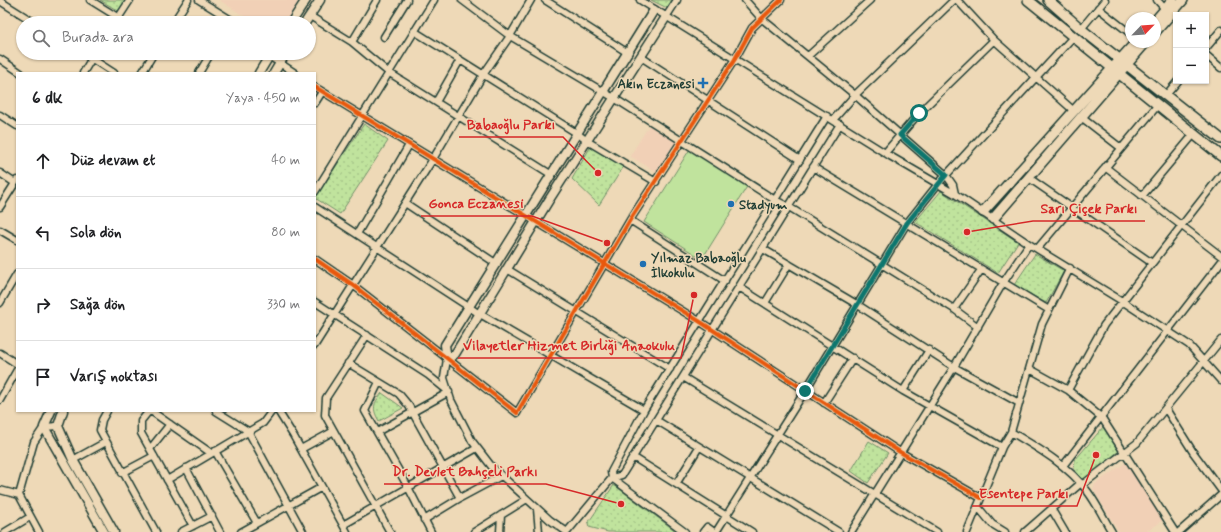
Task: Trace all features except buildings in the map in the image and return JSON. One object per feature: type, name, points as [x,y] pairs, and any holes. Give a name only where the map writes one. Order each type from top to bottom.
[{"type":"main road","points":[[1028,0],[1157,106],[1221,156]]},
{"type":"main road","points":[[1048,0],[1081,29],[1124,61],[1221,139]]},
{"type":"main road","points":[[1161,14],[1173,0]]},
{"type":"main road","points":[[1161,25],[1183,0]]},
{"type":"main road","points":[[983,212],[1078,114],[1116,71],[1132,48]]},
{"type":"main road","points":[[1124,61],[1139,48]]},
{"type":"main road","points":[[993,219],[1028,178],[1078,114]]},
{"type":"street","points":[[90,0],[112,16]]},
{"type":"street","points":[[120,16],[130,0]]},
{"type":"street","points":[[178,16],[188,0]]},
{"type":"street","points":[[200,0],[223,16]]},
{"type":"street","points":[[296,16],[306,0]]},
{"type":"street","points":[[310,16],[320,0]]},
{"type":"street","points":[[352,42],[377,0]]},
{"type":"street","points":[[384,37],[407,0]]},
{"type":"street","points":[[316,190],[434,0]]},
{"type":"street","points":[[462,0],[510,36],[683,140],[775,200],[789,207],[954,309],[978,327]]},
{"type":"street","points":[[316,343],[405,204],[483,75],[510,36],[531,0]]},
{"type":"street","points":[[545,0],[628,52]]},
{"type":"street","points":[[640,0],[885,153],[955,194],[1029,244],[1038,248],[1122,301],[1189,345],[1221,381]]},
{"type":"street","points":[[447,359],[455,354],[586,141],[677,0]]},
{"type":"street","points":[[745,0],[761,18],[855,95],[946,175],[953,185],[955,194]]},
{"type":"street","points":[[316,260],[353,286],[517,413],[552,356],[630,220],[709,100],[735,59],[752,28],[781,0]]},
{"type":"street","points":[[808,56],[870,0]]},
{"type":"street","points":[[833,120],[855,95],[956,0],[994,40],[1036,78],[1121,148]]},
{"type":"street","points":[[1081,29],[1105,0]]},
{"type":"street","points":[[1157,0],[1165,9]]},
{"type":"street","points":[[2,2],[24,16]]},
{"type":"street","points":[[1098,8],[1125,29]]},
{"type":"street","points":[[654,10],[446,345],[447,359],[444,378],[465,427],[477,448],[501,476],[527,500],[567,532],[612,478],[622,475],[840,124]]},
{"type":"street","points":[[316,23],[352,42],[388,72],[552,175]]},
{"type":"street","points":[[1209,44],[1221,30]]},
{"type":"street","points":[[414,31],[578,134],[586,141],[656,182]]},
{"type":"street","points":[[703,532],[707,527],[715,532],[726,516],[833,346],[907,223],[946,175],[1073,37]]},
{"type":"street","points":[[885,153],[919,113],[994,40]]},
{"type":"street","points":[[641,56],[800,160]]},
{"type":"street","points":[[1209,58],[1221,68]]},
{"type":"street","points":[[0,59],[20,72]]},
{"type":"street","points":[[83,72],[90,60]]},
{"type":"street","points":[[98,60],[113,72]]},
{"type":"street","points":[[143,72],[150,60]]},
{"type":"street","points":[[200,72],[207,60]]},
{"type":"street","points":[[260,72],[267,60]]},
{"type":"street","points":[[278,60],[294,72]]},
{"type":"street","points":[[436,102],[460,60]]},
{"type":"street","points":[[275,72],[280,62]]},
{"type":"street","points":[[1166,95],[1175,84]]},
{"type":"street","points":[[316,88],[526,217],[605,263],[900,452],[981,498]]},
{"type":"street","points":[[316,101],[322,92]]},
{"type":"street","points":[[1038,248],[1157,106]]},
{"type":"street","points":[[0,116],[16,125]]},
{"type":"street","points":[[684,532],[612,478],[611,472],[644,410],[827,116]]},
{"type":"street","points":[[1142,196],[1194,134]]},
{"type":"street","points":[[357,234],[409,145]]},
{"type":"street","points":[[813,167],[1049,310]]},
{"type":"street","points":[[1105,168],[1221,256]]},
{"type":"street","points":[[0,173],[16,182],[0,207]]},
{"type":"street","points":[[1068,390],[1104,325],[1221,175]]},
{"type":"street","points":[[1028,178],[1071,209],[1152,263]]},
{"type":"street","points":[[405,204],[496,264]]},
{"type":"street","points":[[316,208],[480,314],[644,410]]},
{"type":"street","points":[[630,220],[725,280]]},
{"type":"street","points":[[0,230],[16,239]]},
{"type":"street","points":[[851,532],[873,494],[954,367],[1003,283],[1029,244]]},
{"type":"street","points":[[763,249],[858,304],[954,367],[1019,403]]},
{"type":"street","points":[[1063,466],[1102,418],[1221,262]]},
{"type":"street","points":[[765,303],[789,264]]},
{"type":"street","points":[[507,268],[670,369]]},
{"type":"street","points":[[967,532],[1002,447],[1011,432],[1042,324],[1070,268]]},
{"type":"street","points":[[954,309],[981,270]]},
{"type":"street","points":[[0,303],[16,276]]},
{"type":"street","points":[[739,287],[903,391],[1002,447]]},
{"type":"street","points":[[316,303],[428,375],[449,392]]},
{"type":"street","points":[[367,335],[326,398],[324,415],[390,532]]},
{"type":"street","points":[[1025,532],[1081,484],[1137,443],[1205,362],[1221,340]]},
{"type":"street","points":[[903,391],[929,350]]},
{"type":"street","points":[[0,353],[16,363]]},
{"type":"street","points":[[824,403],[853,358]]},
{"type":"street","points":[[348,363],[399,394],[412,411],[460,498]]},
{"type":"street","points":[[1030,369],[1068,390],[1102,418],[1175,532]]},
{"type":"street","points":[[0,400],[16,372]]},
{"type":"street","points":[[683,377],[936,532]]},
{"type":"street","points":[[379,382],[365,411],[408,487],[431,532]]},
{"type":"street","points":[[377,432],[412,411],[449,392]]},
{"type":"street","points":[[1166,409],[1193,452],[1221,490]]},
{"type":"street","points":[[39,532],[19,495],[34,442],[44,427],[51,412]]},
{"type":"street","points":[[63,412],[58,426],[73,460],[114,532]]},
{"type":"street","points":[[106,412],[102,420],[100,430],[122,473],[156,532]]},
{"type":"street","points":[[149,412],[141,421],[141,433],[193,526]]},
{"type":"street","points":[[152,412],[213,452],[257,523]]},
{"type":"street","points":[[218,412],[248,432],[303,532]]},
{"type":"street","points":[[167,480],[263,423],[271,412]]},
{"type":"street","points":[[279,412],[347,532]]},
{"type":"street","points":[[656,420],[839,532]]},
{"type":"street","points":[[150,449],[170,424]]},
{"type":"street","points":[[44,427],[58,426]]},
{"type":"street","points":[[44,427],[104,532]]},
{"type":"street","points":[[301,449],[334,431]]},
{"type":"street","points":[[1011,432],[1063,466],[1088,492],[1112,532]]},
{"type":"street","points":[[73,460],[106,442]]},
{"type":"street","points":[[676,484],[699,447]]},
{"type":"street","points":[[343,525],[477,448]]},
{"type":"street","points":[[122,473],[154,456]]},
{"type":"street","points":[[633,457],[752,532]]},
{"type":"street","points":[[186,468],[220,532]]},
{"type":"street","points":[[424,520],[460,498],[501,476]]},
{"type":"street","points":[[241,532],[322,487]]},
{"type":"street","points":[[0,490],[19,495]]},
{"type":"street","points":[[1179,532],[1221,495]]},
{"type":"street","points":[[474,532],[527,500]]},
{"type":"street","points":[[978,507],[992,524],[1005,532]]},
{"type":"street","points":[[538,509],[540,532]]},
{"type":"street","points":[[1052,510],[1065,532]]},
{"type":"street","points":[[500,532],[501,515]]},
{"type":"street","points":[[181,532],[212,516]]},
{"type":"street","points":[[5,532],[30,517]]},
{"type":"shaded area","points":[[219,0],[299,0],[289,16],[244,16]]},
{"type":"shaded area","points":[[650,124],[677,141],[658,173],[630,156]]},
{"type":"shaded area","points":[[1128,461],[1165,519],[1146,532],[1119,532],[1093,489],[1095,484]]},
{"type":"green space","points":[[100,0],[128,0],[120,12]]},
{"type":"green space","points":[[651,0],[672,0],[667,8]]},
{"type":"green space","points":[[364,124],[388,141],[340,214],[316,199]]},
{"type":"green space","points":[[591,146],[624,166],[599,205],[572,179]]},
{"type":"green space","points":[[690,149],[748,185],[702,259],[644,222]]},
{"type":"green space","points":[[941,191],[1018,242],[998,273],[915,222]]},
{"type":"green space","points":[[1035,254],[1064,271],[1046,303],[1014,285]]},
{"type":"green space","points":[[382,393],[403,408],[379,421],[374,407]]},
{"type":"green space","points":[[1104,426],[1120,450],[1083,480],[1074,469],[1075,460]]},
{"type":"green space","points":[[869,441],[888,453],[868,483],[851,471]]},
{"type":"green space","points":[[614,485],[677,532],[608,532],[589,527],[588,523]]},
{"type":"cycle path","points":[[316,260],[353,285],[517,413],[630,220],[735,59],[752,28],[781,0]]},
{"type":"cycle path","points":[[316,88],[699,321],[900,452],[981,498]]},
{"type":"place","name":"Akın Eczanesi","points":[[703,83]]},
{"type":"place","name":"Babaoğlu Parkı","points":[[598,173]]},
{"type":"place","name":"Stadyum","points":[[731,204]]},
{"type":"place","name":"Sarı Çiçek Parkı","points":[[967,232]]},
{"type":"place","name":"Gonca Eczanesi","points":[[607,243]]},
{"type":"place","name":"Yılmaz Babaoğlu İlkokulu","points":[[643,264]]},
{"type":"place","name":"Vilayetler Hizmet Birliği Anaokulu","points":[[694,295]]},
{"type":"place","name":"Esentepe Parkı","points":[[1096,455]]},
{"type":"place","name":"Dr. Devlet Bahçeli Parkı","points":[[621,504]]},
{"type":"route","points":[[805,391],[907,223],[946,175],[900,135],[919,113]]}]
